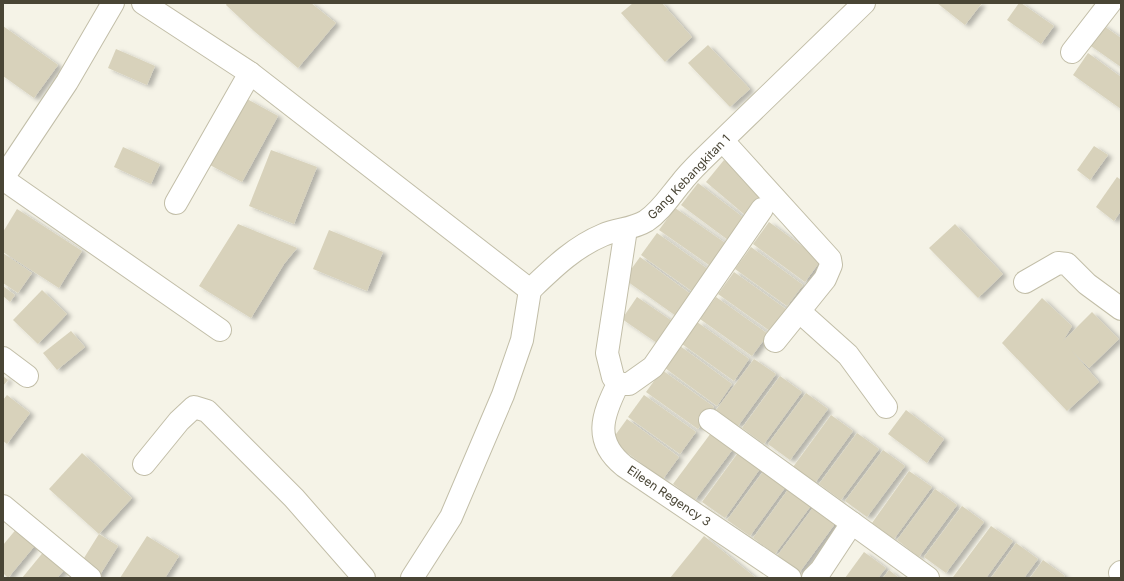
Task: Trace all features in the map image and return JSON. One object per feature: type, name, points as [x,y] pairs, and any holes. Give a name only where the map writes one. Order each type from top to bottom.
[{"type":"street","points":[[113,3],[67,82],[3,178],[220,330]]},
{"type":"street","points":[[143,3],[250,73],[530,290],[522,340],[503,395],[451,517],[412,578]]},
{"type":"street","name":"Gang Kebangkitan 1","points":[[530,290],[558,264],[586,243],[604,234],[626,229],[646,221],[665,204],[680,183],[701,160],[723,141],[864,3]]},
{"type":"street","points":[[1072,52],[1110,3]]},
{"type":"street","points":[[176,203],[250,73]]},
{"type":"street","points":[[723,141],[830,259],[832,265],[830,272],[800,312],[775,341]]},
{"type":"street","points":[[626,229],[607,353],[613,377],[618,384],[629,384],[653,367],[762,209]]},
{"type":"street","points":[[1025,282],[1058,263],[1066,264],[1087,284],[1121,309]]},
{"type":"street","points":[[800,312],[848,355],[886,407]]},
{"type":"street","points":[[3,358],[27,376]]},
{"type":"street","name":"Eileen Regency 3","points":[[618,384],[610,400],[603,433],[606,447],[616,460],[790,578]]},
{"type":"street","points":[[144,464],[179,421],[194,407],[207,411],[294,498],[364,578]]},
{"type":"street","points":[[710,420],[928,578]]},
{"type":"street","points":[[3,506],[90,578]]},
{"type":"street","points":[[813,578],[821,570],[852,523]]},
{"type":"building","points":[[227,3],[311,3],[336,23],[298,68],[254,31],[226,5]]},
{"type":"building","points":[[633,3],[662,3],[692,37],[665,62],[621,13]]},
{"type":"building","points":[[937,3],[982,3],[965,25]]},
{"type":"building","points":[[1019,3],[1054,26],[1041,44],[1007,20]]},
{"type":"building","points":[[1101,24],[1121,38],[1121,67],[1088,44]]},
{"type":"building","points":[[3,26],[58,65],[34,98],[3,76]]},
{"type":"building","points":[[708,45],[750,89],[730,107],[688,63]]},
{"type":"building","points":[[116,49],[155,66],[147,85],[108,68]]},
{"type":"building","points":[[1088,53],[1121,77],[1121,109],[1073,75]]},
{"type":"building","points":[[247,99],[278,116],[242,182],[210,165]]},
{"type":"building","points":[[1094,146],[1108,155],[1090,180],[1077,170]]},
{"type":"building","points":[[123,147],[160,164],[151,184],[114,167]]},
{"type":"building","points":[[271,150],[317,167],[294,224],[249,206]]},
{"type":"building","points":[[724,160],[764,192],[745,215],[706,182]]},
{"type":"building","points":[[1117,177],[1121,180],[1121,211],[1114,221],[1096,207]]},
{"type":"building","points":[[698,183],[744,218],[728,240],[681,205]]},
{"type":"building","points":[[675,208],[728,245],[712,267],[659,230]]},
{"type":"building","points":[[17,209],[82,251],[59,288],[3,252],[3,232]]},
{"type":"building","points":[[769,222],[821,260],[805,282],[753,244]]},
{"type":"building","points":[[238,224],[297,248],[284,264],[251,318],[199,286]]},
{"type":"building","points":[[955,224],[1003,274],[978,298],[929,248]]},
{"type":"building","points":[[329,230],[383,252],[367,291],[313,269]]},
{"type":"building","points":[[657,233],[709,270],[693,292],[641,255]]},
{"type":"building","points":[[751,247],[803,285],[787,306],[735,269]]},
{"type":"building","points":[[3,253],[32,273],[18,293],[3,283]]},
{"type":"building","points":[[640,257],[692,295],[676,316],[624,279]]},
{"type":"building","points":[[734,272],[786,309],[770,331],[718,294]]},
{"type":"building","points":[[3,286],[15,295],[10,302],[3,296]]},
{"type":"building","points":[[42,290],[67,314],[38,344],[13,320]]},
{"type":"building","points":[[637,297],[672,321],[657,343],[622,319]]},
{"type":"building","points":[[716,297],[768,334],[752,356],[700,319]]},
{"type":"building","points":[[1042,298],[1072,326],[1063,341],[1092,312],[1119,339],[1089,368],[1071,350],[1099,382],[1067,411],[1002,343]]},
{"type":"building","points":[[697,322],[749,359],[734,381],[682,344]]},
{"type":"building","points":[[71,331],[85,347],[57,370],[43,353]]},
{"type":"building","points":[[680,346],[732,384],[717,406],[665,368]]},
{"type":"building","points":[[754,359],[776,374],[738,426],[716,410]]},
{"type":"building","points":[[662,370],[714,407],[698,429],[646,392]]},
{"type":"building","points":[[3,376],[8,380],[3,386]]},
{"type":"building","points":[[780,376],[802,392],[764,444],[742,428]]},
{"type":"building","points":[[806,393],[828,409],[790,460],[768,444]]},
{"type":"building","points":[[7,395],[30,413],[7,444],[3,441],[3,400]]},
{"type":"building","points":[[644,395],[696,432],[680,454],[628,417]]},
{"type":"building","points":[[906,410],[944,439],[927,463],[888,434]]},
{"type":"building","points":[[831,415],[853,431],[815,483],[793,467]]},
{"type":"building","points":[[627,419],[679,457],[663,479],[611,441]]},
{"type":"building","points":[[711,433],[733,449],[695,500],[673,484]]},
{"type":"building","points":[[857,433],[879,449],[841,500],[819,484]]},
{"type":"building","points":[[740,450],[762,466],[725,518],[702,502]]},
{"type":"building","points":[[883,450],[905,466],[867,517],[845,501]]},
{"type":"building","points":[[82,453],[132,498],[99,534],[49,489]]},
{"type":"building","points":[[765,469],[787,485],[750,536],[727,520]]},
{"type":"building","points":[[909,471],[932,487],[894,539],[872,523]]},
{"type":"building","points":[[790,487],[813,503],[775,554],[753,538]]},
{"type":"building","points":[[935,489],[957,505],[919,557],[897,540]]},
{"type":"building","points":[[815,505],[837,521],[799,573],[777,556]]},
{"type":"building","points":[[962,506],[984,522],[946,573],[924,557]]},
{"type":"building","points":[[991,526],[1013,541],[986,578],[954,578],[953,577]]},
{"type":"building","points":[[18,527],[37,543],[8,578],[3,573],[3,545]]},
{"type":"building","points":[[99,534],[118,546],[98,578],[79,566]]},
{"type":"building","points":[[147,536],[179,556],[165,578],[120,578]]},
{"type":"building","points":[[704,536],[756,578],[670,578]]},
{"type":"building","points":[[1016,543],[1038,559],[1024,578],[991,578]]},
{"type":"building","points":[[45,550],[66,568],[57,578],[22,578]]},
{"type":"building","points":[[864,552],[886,568],[878,578],[845,578]]},
{"type":"building","points":[[1043,560],[1065,576],[1063,578],[1030,578]]},
{"type":"building","points":[[889,570],[899,578],[883,578]]}]
